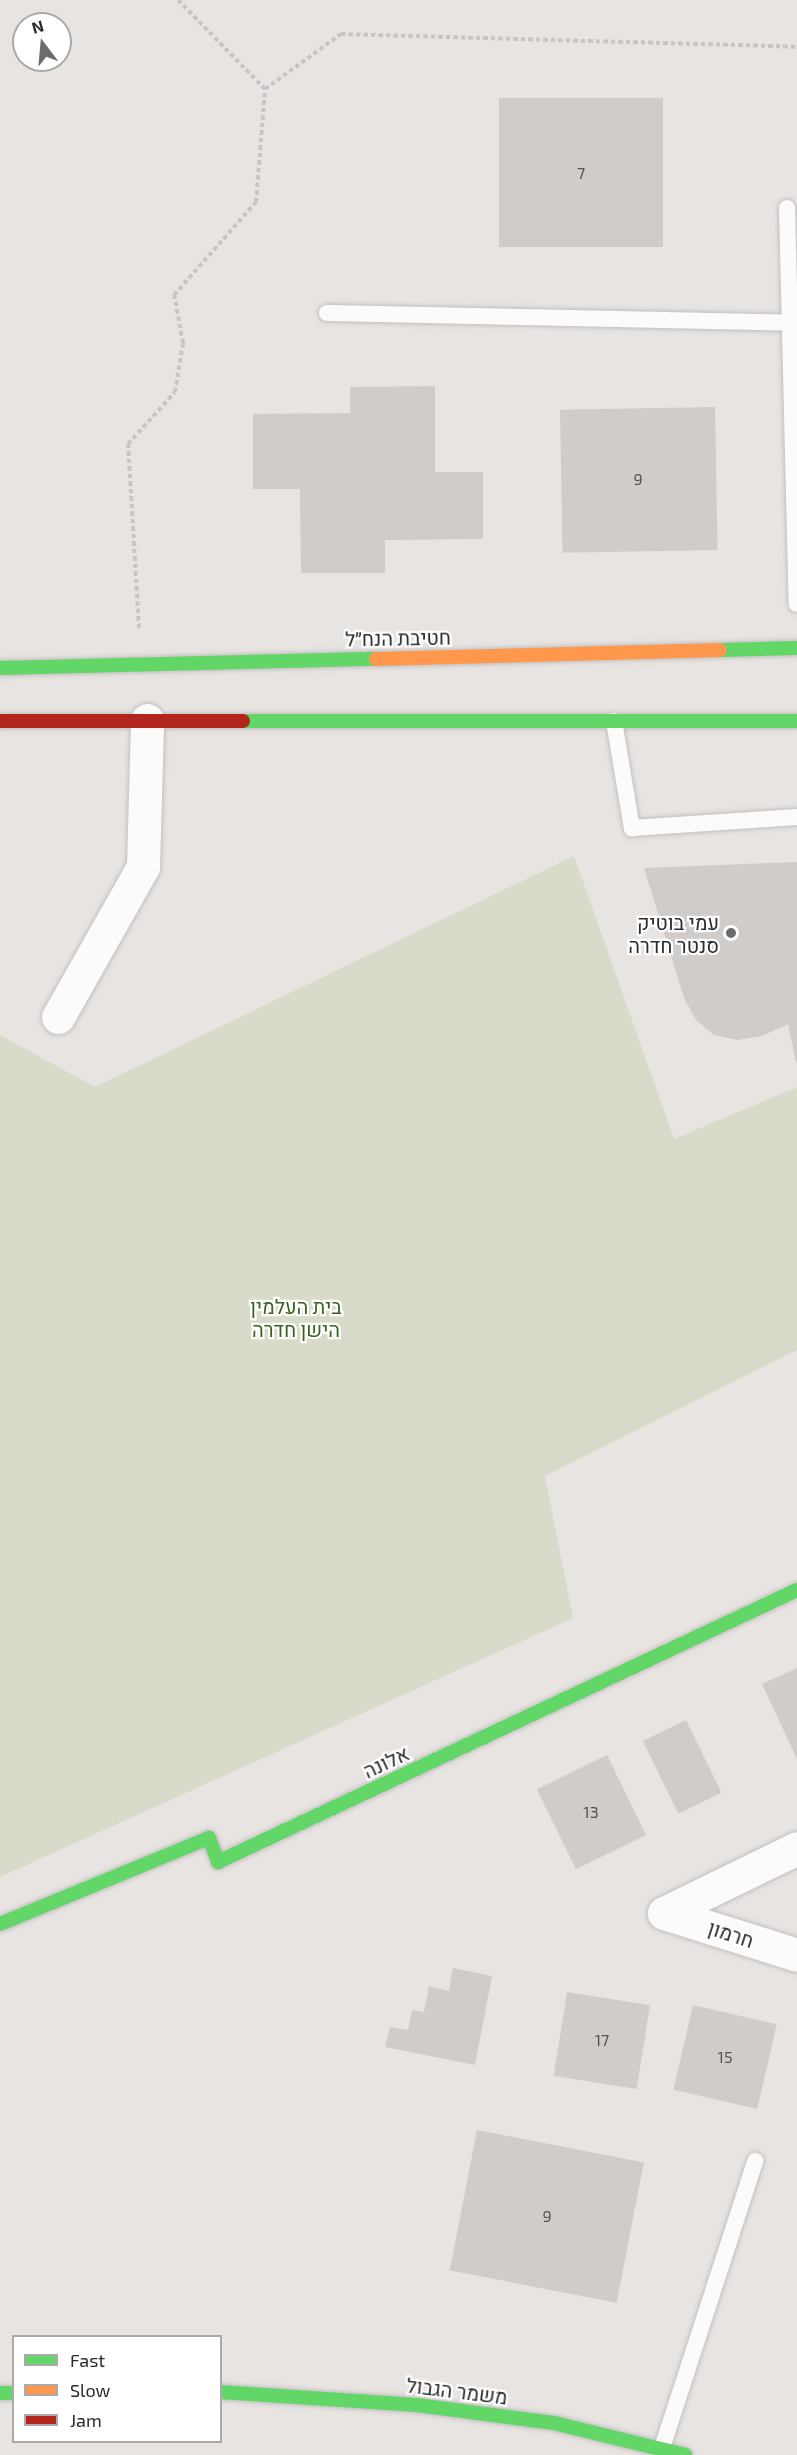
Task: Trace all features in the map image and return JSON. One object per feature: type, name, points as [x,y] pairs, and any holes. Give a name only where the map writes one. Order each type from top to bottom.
[{"type":"street","name":"חטיבת הנח״ל","points":[[0,668],[797,648]]},
{"type":"street","points":[[58,1017],[143,867],[147,720]]},
{"type":"street","points":[[0,721],[797,721]]},
{"type":"street","name":"אלונה","points":[[0,1924],[209,1838],[218,1862],[797,1590]]},
{"type":"street","name":"חרמון","points":[[797,1848],[664,1912],[797,1955]]},
{"type":"street","name":"משמר הגבול","points":[[222,2392],[440,2408],[554,2423],[685,2455]]},
{"type":"lane","points":[[787,208],[787,323],[797,604]]},
{"type":"lane","points":[[327,314],[787,323]]},
{"type":"lane","points":[[614,721],[632,828],[797,817]]},
{"type":"lane","points":[[662,2448],[755,2161]]},
{"type":"path","points":[[142,664],[128,444],[175,392],[183,343],[174,295],[256,201],[265,89],[178,0]]},
{"type":"path","points":[[265,89],[341,34],[797,47]]},
{"type":"green space","name":"בית העלמין הישן חדרה","points":[[574,856],[674,1139],[797,1087],[797,1350],[545,1476],[573,1618],[0,1877],[0,1035],[95,1087]]},
{"type":"building","points":[[499,98],[663,98],[663,247],[499,247]]},
{"type":"building","points":[[435,386],[435,472],[483,472],[483,539],[385,540],[385,573],[301,573],[300,489],[253,489],[253,414],[350,413],[350,387]]},
{"type":"building","points":[[715,407],[717,550],[563,553],[560,410]]},
{"type":"building","name":"עמי בוטיק סנטר חדרה","points":[[797,862],[796,1063],[788,1024],[762,1036],[737,1040],[714,1035],[696,1020],[684,998],[644,868]]},
{"type":"building","points":[[797,1668],[797,1759],[762,1684]]},
{"type":"building","points":[[686,1720],[722,1793],[678,1814],[643,1741]]},
{"type":"building","points":[[607,1755],[646,1835],[576,1869],[537,1789]]},
{"type":"building","points":[[453,1968],[492,1976],[475,2065],[385,2047],[390,2027],[408,2030],[412,2010],[424,2012],[429,1986],[449,1991]]},
{"type":"building","points":[[567,1992],[650,2005],[637,2089],[554,2076]]},
{"type":"building","points":[[693,2005],[777,2024],[757,2109],[673,2090]]},
{"type":"building","points":[[477,2130],[644,2162],[617,2303],[450,2270]]},
{"type":"traffic: fast","points":[[720,650],[797,648]]},
{"type":"traffic: fast","points":[[0,668],[376,659]]},
{"type":"traffic: fast","points":[[243,721],[797,721]]},
{"type":"traffic: fast","points":[[0,1924],[209,1838],[218,1862],[797,1590]]},
{"type":"traffic: fast","points":[[222,2392],[417,2405],[554,2423],[685,2455]]},
{"type":"traffic: fast","points":[[0,2393],[12,2393]]},
{"type":"traffic: slow","points":[[376,659],[720,650]]},
{"type":"traffic: jam","points":[[0,721],[243,721]]},
{"type":"place","name":"עמי בוטיק סנטר חדרה","points":[[731,933]]}]
